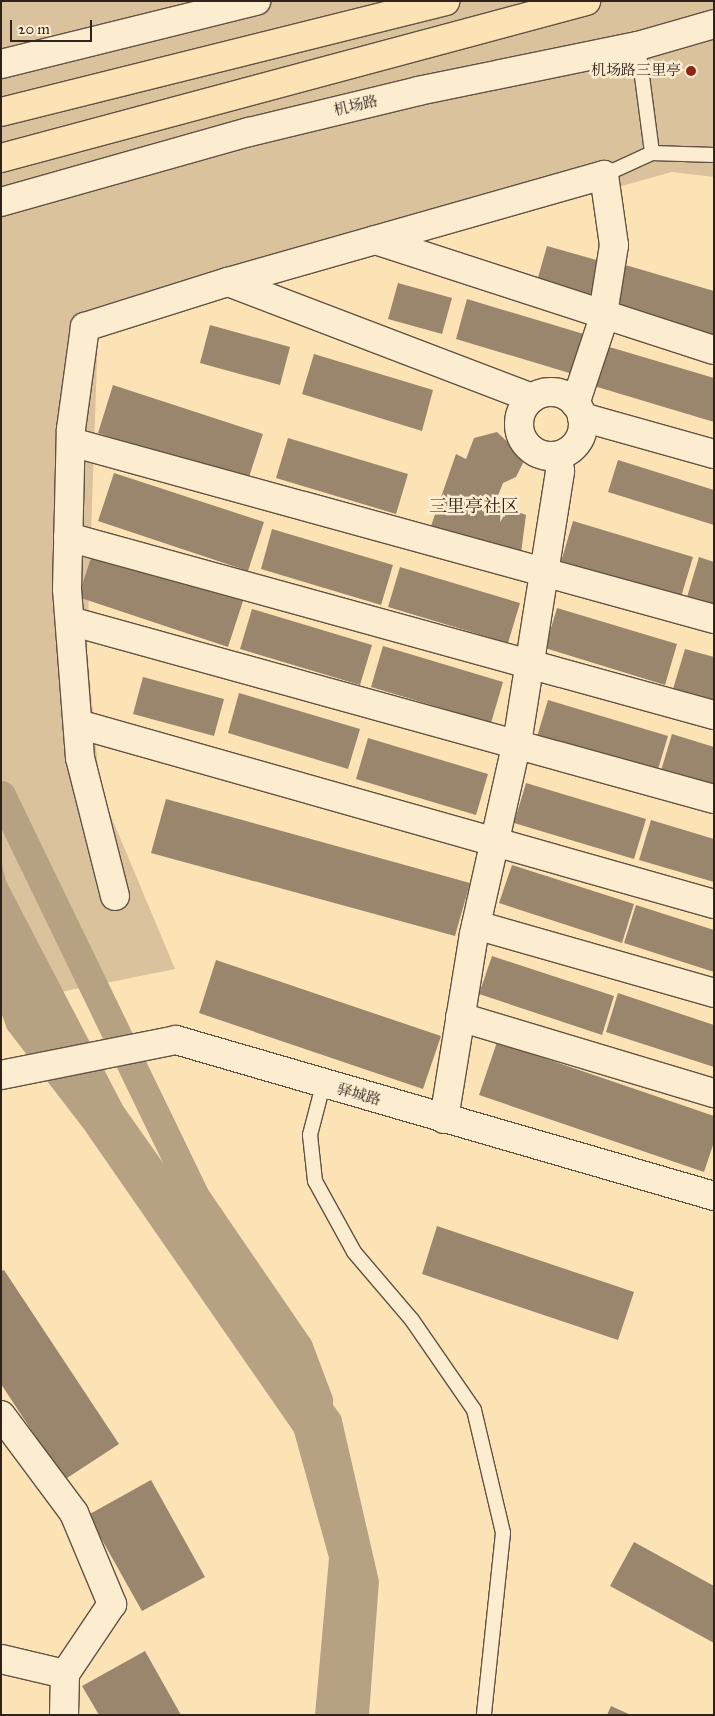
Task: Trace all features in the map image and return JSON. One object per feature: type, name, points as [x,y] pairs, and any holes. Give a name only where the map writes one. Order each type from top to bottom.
[{"type":"main road","points":[[1,112],[445,1]]},
{"type":"main road","points":[[4,158],[586,1]]},
{"type":"street","points":[[1,64],[256,1]]},
{"type":"street","name":"机场路","points":[[8,201],[249,132],[418,92],[638,46],[714,24]]},
{"type":"street","points":[[115,896],[80,758],[70,621],[68,537],[71,442],[85,327],[228,282],[604,175],[614,245],[604,314],[579,410],[581,437],[568,452],[558,456],[537,453],[522,438],[520,416],[532,398]]},
{"type":"street","points":[[375,240],[714,350]]},
{"type":"street","points":[[228,282],[532,398],[553,392],[563,395],[579,410],[714,454]]},
{"type":"street","points":[[71,442],[714,619]]},
{"type":"street","points":[[444,1119],[476,925],[517,743],[560,471],[558,456]]},
{"type":"street","points":[[68,537],[714,715]]},
{"type":"street","points":[[70,621],[714,799]]},
{"type":"street","points":[[78,724],[714,904]]},
{"type":"street","points":[[476,925],[714,993]]},
{"type":"street","points":[[460,1017],[714,1093]]},
{"type":"street","name":"驿城路","points":[[10,1072],[176,1040],[714,1196]]},
{"type":"street","points":[[1,1415],[74,1513],[112,1604],[65,1674],[64,1715]]},
{"type":"street","points":[[1,1659],[65,1674]]},
{"type":"lane","points":[[638,46],[652,153]]},
{"type":"lane","points":[[604,175],[652,153],[714,155]]},
{"type":"lane","points":[[323,1084],[310,1135],[315,1181],[354,1252],[412,1320],[474,1410],[503,1533],[484,1715]]},
{"type":"shaded area","points":[[1,1],[714,1],[714,177],[672,172],[98,332],[87,648],[100,790],[175,969],[1,1004]]},
{"type":"shaded area","points":[[1,861],[6,881],[123,1106],[341,1416],[379,1581],[369,1715],[315,1715],[329,1558],[294,1432],[84,1129],[7,1029],[1,1012]]},
{"type":"building","points":[[547,246],[600,261],[590,297],[537,281]]},
{"type":"building","points":[[622,264],[714,291],[714,335],[610,304]]},
{"type":"building","points":[[398,283],[452,298],[442,334],[388,319]]},
{"type":"building","points":[[467,299],[587,335],[576,375],[456,339]]},
{"type":"building","points":[[210,325],[290,347],[280,385],[200,363]]},
{"type":"building","points":[[606,346],[714,378],[714,422],[594,386]]},
{"type":"building","points":[[314,354],[433,390],[422,431],[302,394]]},
{"type":"building","points":[[113,385],[263,434],[247,483],[98,433]]},
{"type":"building","points":[[497,432],[513,447],[523,463],[516,477],[503,483],[495,503],[526,515],[521,553],[431,526],[456,454],[466,459],[474,438]]},
{"type":"building","points":[[288,438],[408,474],[396,514],[276,478]]},
{"type":"building","points":[[618,460],[714,490],[714,525],[608,492]]},
{"type":"building","points":[[114,473],[264,522],[248,571],[98,521]]},
{"type":"building","points":[[573,521],[693,557],[681,597],[561,562]]},
{"type":"building","points":[[272,529],[393,565],[381,605],[261,569]]},
{"type":"building","points":[[94,549],[244,598],[228,647],[78,597]]},
{"type":"building","points":[[699,557],[714,562],[714,606],[687,597]]},
{"type":"building","points":[[400,567],[520,603],[508,643],[388,607]]},
{"type":"building","points":[[557,608],[677,644],[665,685],[545,648]]},
{"type":"building","points":[[252,609],[372,645],[360,685],[240,649]]},
{"type":"building","points":[[383,646],[503,682],[491,723],[371,687]]},
{"type":"building","points":[[685,649],[714,657],[714,701],[673,689]]},
{"type":"building","points":[[143,677],[224,699],[214,736],[133,714]]},
{"type":"building","points":[[239,693],[360,729],[348,769],[228,733]]},
{"type":"building","points":[[548,700],[668,736],[656,776],[536,740]]},
{"type":"building","points":[[672,734],[714,747],[714,790],[660,774]]},
{"type":"building","points":[[368,738],[488,774],[476,815],[356,779]]},
{"type":"building","points":[[526,783],[646,819],[634,859],[514,823]]},
{"type":"building","points":[[166,799],[470,883],[455,936],[151,853]]},
{"type":"building","points":[[651,820],[714,839],[714,882],[639,860]]},
{"type":"building","points":[[512,865],[634,904],[622,943],[499,903]]},
{"type":"building","points":[[636,905],[714,930],[714,972],[624,943]]},
{"type":"building","points":[[492,956],[614,996],[602,1035],[479,994]]},
{"type":"building","points":[[216,960],[441,1036],[423,1089],[199,1013]]},
{"type":"building","points":[[618,993],[714,1025],[714,1067],[606,1032]]},
{"type":"building","points":[[497,1042],[714,1116],[714,1142],[704,1172],[479,1095]]},
{"type":"building","points":[[437,1226],[634,1292],[618,1340],[422,1274]]},
{"type":"building","points":[[4,1270],[119,1444],[64,1480],[1,1384],[1,1271]]},
{"type":"building","points":[[151,1480],[205,1577],[142,1611],[88,1515]]},
{"type":"building","points":[[634,1542],[714,1586],[714,1643],[610,1586]]},
{"type":"building","points":[[145,1651],[181,1715],[99,1715],[82,1686]]},
{"type":"building","points":[[611,1706],[631,1715],[607,1715]]},
{"type":"waterway","points":[[1,795],[194,1195],[298,1347],[318,1400]]},
{"type":"place","name":"机场路三里亭","points":[[691,71]]},
{"type":"district","name":"三里亭社区","points":[[474,506]]}]
